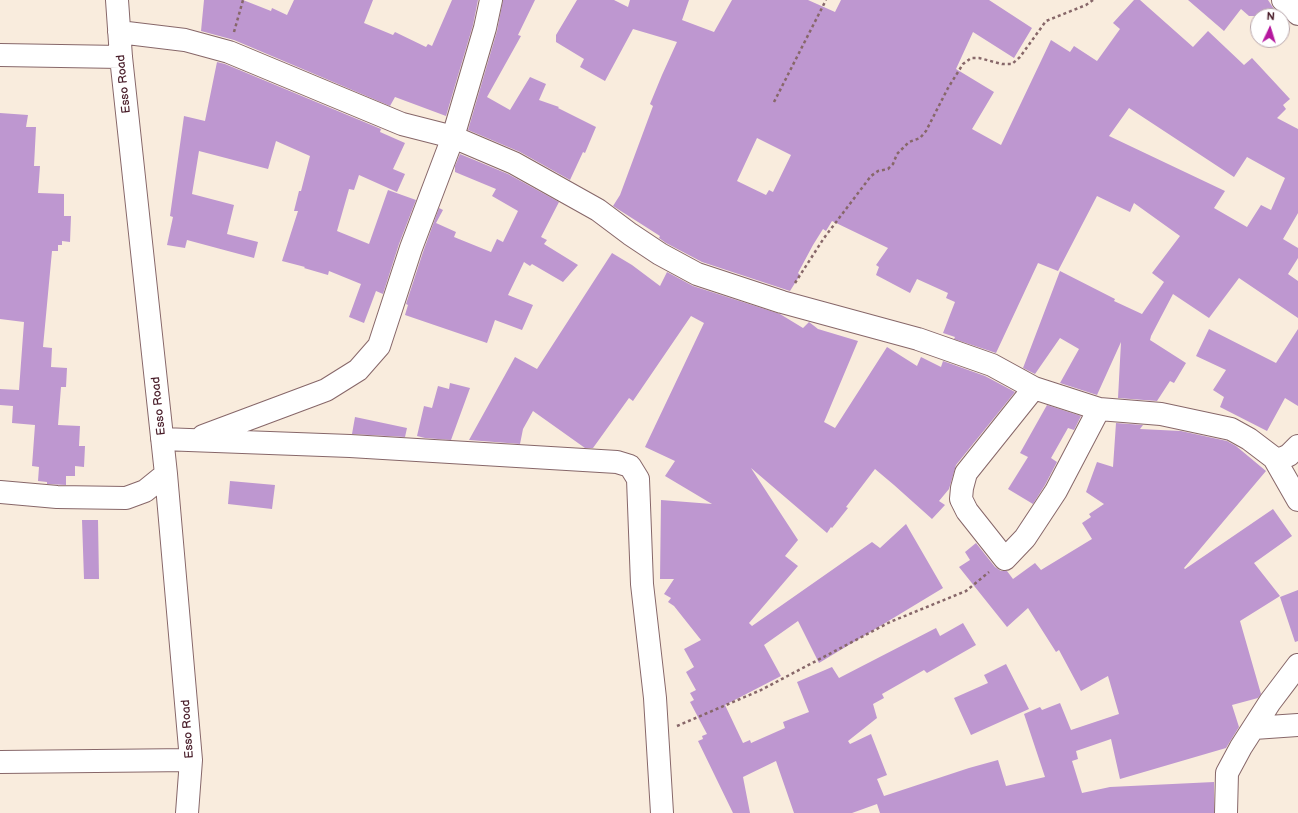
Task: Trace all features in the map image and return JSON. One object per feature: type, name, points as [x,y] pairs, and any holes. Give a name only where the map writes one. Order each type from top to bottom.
[{"type":"street","name":"Esso Road","points":[[117,0],[121,57],[166,474],[191,760],[187,813]]},
{"type":"street","points":[[194,440],[326,390],[358,370],[379,346],[411,248],[453,138],[492,0]]},
{"type":"street","points":[[1283,0],[1298,14]]},
{"type":"street","points":[[119,32],[185,40],[228,52],[402,124],[453,138],[514,163],[598,210],[660,254],[697,274],[782,302],[918,339],[992,365],[1034,388],[1099,409],[1161,414],[1231,429],[1249,439],[1274,458],[1298,500]]},
{"type":"street","points":[[0,55],[121,57]]},
{"type":"street","points":[[1034,388],[966,474],[962,488],[961,500],[967,511],[1005,559],[1025,538],[1056,491],[1099,409]]},
{"type":"street","points":[[162,439],[350,446],[617,462],[630,466],[638,479],[642,584],[655,698],[662,813]]},
{"type":"street","points":[[1274,458],[1281,459],[1298,446]]},
{"type":"street","points":[[0,492],[57,497],[126,498],[145,491],[166,474]]},
{"type":"street","points":[[1226,813],[1227,774],[1241,747],[1270,702],[1298,665]]},
{"type":"street","points":[[1254,728],[1298,726]]},
{"type":"street","points":[[0,762],[191,760]]},
{"type":"path","points":[[228,52],[243,0]]},
{"type":"path","points":[[774,102],[826,0]]},
{"type":"path","points":[[782,302],[824,238],[871,176],[878,171],[888,169],[901,150],[909,142],[920,138],[926,131],[948,88],[963,64],[971,58],[979,58],[1002,64],[1012,64],[1020,57],[1046,21],[1086,5],[1092,0]]},
{"type":"path","points":[[657,734],[761,690],[890,622],[966,591],[1005,559]]},
{"type":"building","points":[[204,0],[243,0],[271,11],[272,8],[287,15],[294,0],[373,0],[364,23],[393,35],[395,32],[426,47],[428,44],[432,46],[452,0],[478,0],[473,25],[446,116],[395,97],[390,106],[234,40],[201,31]]},
{"type":"building","points":[[503,0],[535,0],[518,35],[521,36],[487,97],[510,110],[530,77],[546,84],[539,100],[559,107],[558,108],[596,127],[585,153],[583,152],[570,180],[520,152],[468,130],[497,31]]},
{"type":"building","points":[[577,0],[614,0],[628,7],[630,0],[689,0],[682,20],[714,32],[732,0],[808,0],[835,12],[841,0],[989,0],[1032,28],[1014,58],[973,32],[956,69],[994,92],[972,129],[1001,145],[1051,40],[1070,52],[1074,46],[1097,61],[1120,29],[1113,23],[1134,0],[1140,0],[1193,47],[1208,31],[1244,65],[1252,58],[1290,99],[1283,105],[1286,109],[1277,118],[1298,129],[1298,213],[1283,239],[1298,248],[1298,258],[1288,274],[1298,281],[1298,318],[1239,278],[1209,318],[1173,294],[1150,340],[1186,363],[1174,383],[1170,381],[1157,401],[1118,398],[1121,342],[1097,395],[1060,383],[1079,349],[1060,338],[1035,374],[1023,368],[1060,271],[1115,299],[1114,301],[1142,314],[1164,282],[1152,273],[1180,236],[1134,203],[1130,212],[1097,196],[1058,271],[1038,263],[996,353],[954,339],[955,337],[943,333],[955,302],[946,298],[948,293],[917,279],[910,293],[876,275],[879,267],[876,265],[888,248],[832,221],[826,231],[823,229],[813,245],[798,273],[800,275],[790,291],[702,262],[666,243],[659,238],[660,236],[613,206],[620,195],[653,106],[650,104],[677,42],[633,29],[605,81],[580,67],[584,59],[556,42],[556,35]],"holes":[[[1129,108],[1234,177],[1247,157],[1285,178],[1271,210],[1261,205],[1247,227],[1214,208],[1225,191],[1109,136]],[[757,138],[791,155],[773,192],[769,190],[766,195],[737,181]]]},
{"type":"building","points":[[1188,0],[1268,0],[1273,8],[1250,8],[1250,16],[1241,9],[1224,31]]},
{"type":"building","points":[[217,62],[381,129],[380,132],[405,143],[393,169],[405,174],[397,192],[359,175],[354,190],[349,189],[337,231],[369,244],[388,190],[416,200],[399,244],[383,294],[376,291],[364,323],[349,317],[361,284],[329,271],[328,275],[282,261],[298,211],[294,211],[310,156],[276,141],[268,169],[199,151],[192,194],[234,205],[227,234],[258,242],[254,258],[187,240],[185,248],[167,245],[173,217],[170,216],[184,116],[205,121]]},
{"type":"building","points":[[0,113],[28,115],[26,127],[36,127],[34,166],[40,166],[38,193],[64,194],[64,216],[71,216],[70,242],[62,241],[62,245],[58,245],[58,251],[52,251],[43,347],[52,348],[51,367],[67,368],[66,387],[61,387],[58,425],[80,426],[79,446],[85,446],[84,467],[75,466],[75,476],[66,476],[66,485],[47,484],[47,482],[38,481],[39,467],[32,466],[35,425],[12,423],[13,406],[0,405],[0,389],[19,390],[24,322],[0,319]]},
{"type":"building","points":[[460,154],[508,174],[559,202],[541,237],[547,240],[544,244],[578,265],[563,282],[532,264],[530,266],[524,262],[508,295],[533,305],[522,330],[495,320],[487,343],[405,315],[408,305],[406,304],[439,208],[443,210],[436,223],[456,232],[454,237],[491,252],[497,239],[503,242],[518,211],[492,196],[496,189],[455,172],[455,166]]},
{"type":"building","points":[[612,253],[632,265],[660,286],[667,272],[693,286],[780,314],[803,328],[809,322],[818,329],[858,341],[824,422],[835,428],[887,347],[917,366],[921,357],[941,367],[943,361],[985,376],[1015,392],[956,465],[949,489],[939,501],[945,505],[932,519],[875,469],[846,507],[848,508],[827,533],[751,468],[798,540],[785,556],[798,566],[749,623],[752,626],[872,542],[880,548],[906,524],[943,588],[819,663],[798,621],[764,645],[781,676],[725,705],[743,743],[750,740],[751,743],[785,728],[783,722],[809,712],[797,682],[832,667],[839,678],[936,628],[940,636],[963,623],[976,645],[927,673],[924,670],[882,694],[884,698],[873,704],[877,718],[848,741],[850,744],[871,734],[887,775],[877,779],[884,796],[998,760],[1006,786],[1045,777],[1024,714],[1040,707],[1042,710],[1060,703],[1071,730],[1119,714],[1108,676],[1081,691],[1059,650],[1056,652],[1028,608],[1007,627],[959,567],[970,560],[965,552],[976,543],[995,567],[1001,571],[1007,571],[1013,579],[1035,563],[1041,570],[1092,539],[1082,523],[1091,517],[1089,514],[1104,504],[1086,492],[1097,462],[1113,467],[1116,423],[1143,425],[1140,429],[1181,431],[1227,441],[1236,446],[1266,471],[1184,568],[1185,569],[1273,509],[1292,536],[1254,563],[1280,596],[1240,621],[1261,694],[1258,698],[1232,705],[1239,727],[1226,748],[1120,779],[1111,739],[1076,751],[1078,759],[1072,761],[1082,793],[1110,787],[1214,782],[1214,813],[880,813],[877,804],[852,813],[794,813],[776,761],[743,777],[750,813],[733,813],[698,741],[703,739],[702,736],[707,734],[690,702],[694,700],[690,693],[696,690],[686,672],[694,667],[684,649],[701,640],[674,606],[668,602],[671,598],[664,594],[674,579],[660,579],[661,500],[712,504],[665,476],[675,461],[645,447],[704,323],[691,316],[633,401],[629,398],[593,448],[585,448],[533,411],[523,429],[520,444],[469,440],[515,357],[537,369]]},
{"type":"building","points":[[1209,329],[1276,363],[1298,329],[1298,406],[1285,398],[1267,431],[1220,407],[1224,397],[1213,390],[1226,370],[1196,356]]},
{"type":"building","points":[[450,383],[470,388],[451,440],[417,436],[424,406],[432,408],[438,386],[449,389]]},
{"type":"building","points":[[1047,405],[1081,416],[1074,430],[1068,428],[1051,458],[1057,462],[1033,504],[1008,489],[1028,457],[1020,453]]},
{"type":"building","points":[[355,417],[407,428],[405,437],[352,434]]},
{"type":"building","points":[[230,481],[275,485],[272,509],[228,504]]},
{"type":"building","points":[[82,520],[98,520],[99,579],[84,579]]},
{"type":"building","points":[[1298,590],[1298,641],[1295,642],[1280,597]]},
{"type":"building","points":[[1006,664],[1029,709],[971,735],[954,698],[988,683],[984,675]]}]
